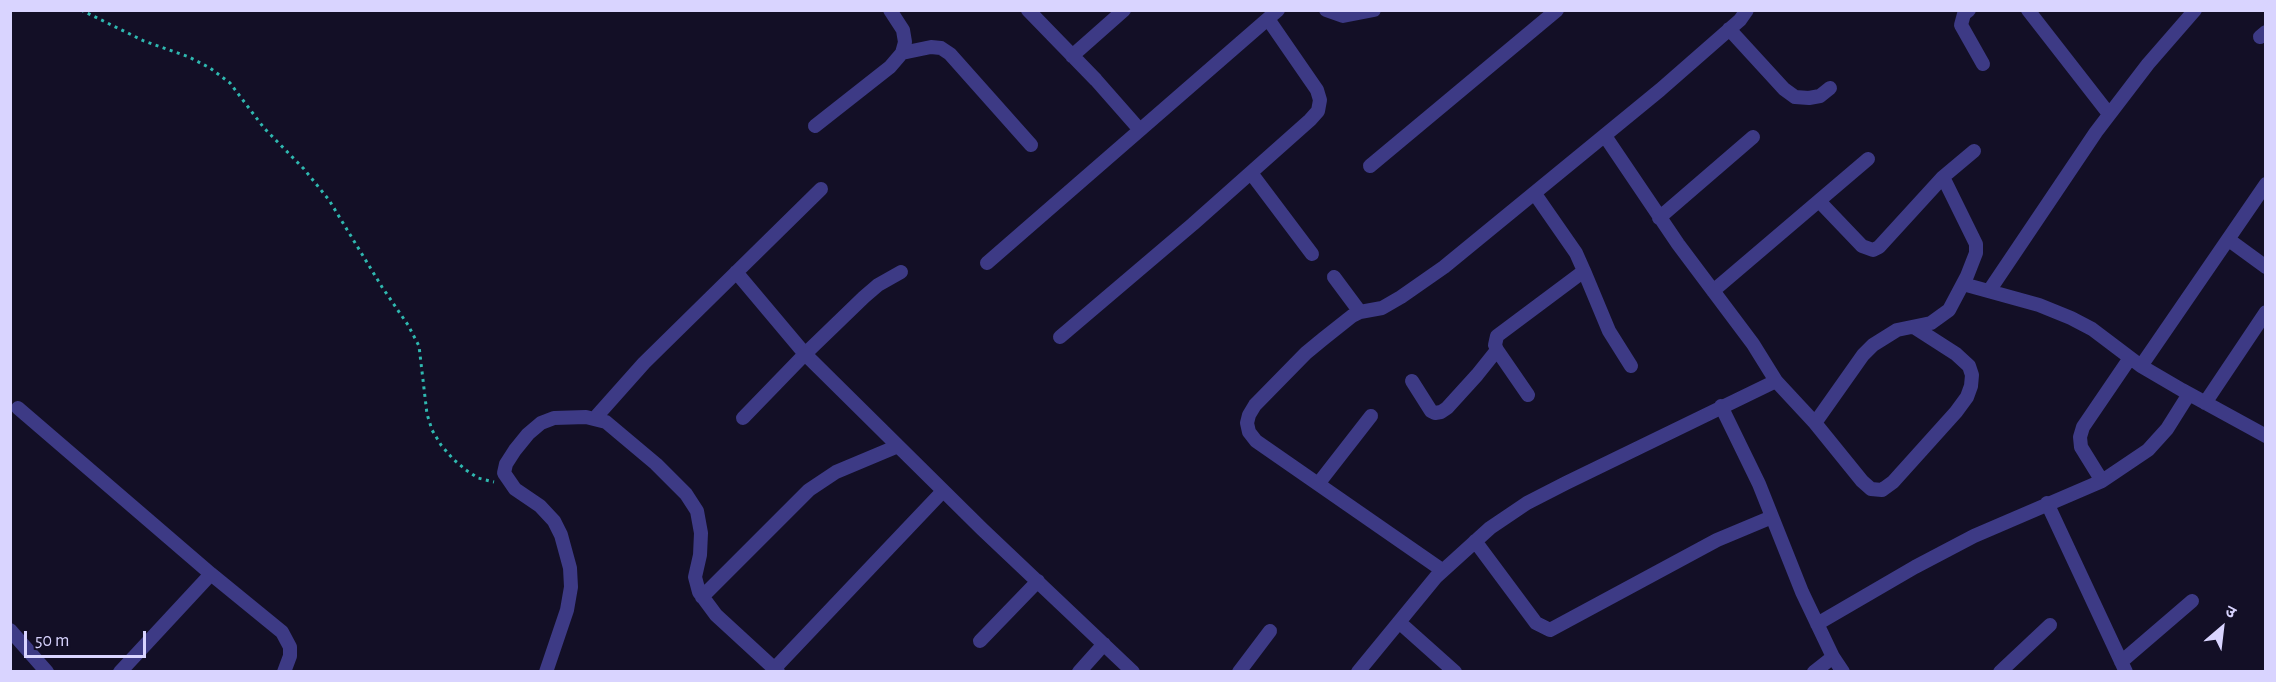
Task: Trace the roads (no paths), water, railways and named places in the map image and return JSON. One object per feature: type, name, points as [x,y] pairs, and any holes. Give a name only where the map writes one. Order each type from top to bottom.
[{"type":"street","points":[[815,126],[890,67],[902,53],[905,42],[903,30],[890,10]]},
{"type":"street","points":[[1028,10],[1140,130]]},
{"type":"street","points":[[1072,56],[1124,10]]},
{"type":"street","points":[[1326,10],[1343,16],[1374,10]]},
{"type":"street","points":[[1439,574],[1256,441],[1249,432],[1247,423],[1255,405],[1306,353],[1360,312],[1376,310],[1401,297],[1444,267],[1535,194],[1730,29],[1747,10]]},
{"type":"street","points":[[1969,10],[1964,14],[1960,25],[1983,64]]},
{"type":"street","points":[[2028,10],[2109,114]]},
{"type":"street","points":[[1989,291],[2109,114],[2148,64],[2195,10]]},
{"type":"street","points":[[1370,166],[1551,12]]},
{"type":"street","points":[[987,263],[1273,15],[1317,90],[1320,100],[1318,111],[1251,173],[1060,337]]},
{"type":"street","points":[[1730,29],[1784,90],[1795,97],[1820,96],[1830,88]]},
{"type":"street","points":[[902,53],[931,47],[941,48],[950,54],[1031,145]]},
{"type":"street","points":[[1605,136],[1659,218],[1753,344],[1776,381],[1871,489],[1882,490],[1893,482],[1956,412],[1967,397],[1971,386],[1972,375],[1969,366],[1956,354],[1914,327]]},
{"type":"street","points":[[1659,218],[1753,136]]},
{"type":"street","points":[[1819,201],[1858,243],[1873,250],[1879,247],[1943,177],[1974,151]]},
{"type":"street","points":[[1713,291],[1868,159]]},
{"type":"street","points":[[1251,173],[1312,254]]},
{"type":"street","points":[[1815,423],[1863,355],[1873,345],[1898,330],[1938,320],[1948,310],[1963,284],[1976,253],[1976,244],[1943,177]]},
{"type":"street","points":[[2102,482],[2081,447],[2080,437],[2083,426],[2136,362],[2229,240],[2265,184]]},
{"type":"street","points":[[594,418],[644,363],[821,189]]},
{"type":"street","points":[[1535,194],[1576,253],[1609,331],[1631,366]]},
{"type":"street","points":[[2229,240],[2265,267]]},
{"type":"street","points":[[1528,395],[1497,350],[1495,340],[1500,332],[1584,271]]},
{"type":"street","points":[[736,272],[805,354],[1133,672]]},
{"type":"street","points":[[743,418],[864,297],[878,285],[901,272]]},
{"type":"street","points":[[1334,277],[1360,312]]},
{"type":"street","points":[[1963,284],[2038,305],[2072,318],[2092,329],[2136,362],[2265,436]]},
{"type":"street","points":[[2205,403],[2265,312]]},
{"type":"street","points":[[1412,381],[1431,411],[1441,412],[1470,383],[1497,350]]},
{"type":"street","points":[[1358,672],[1439,574],[1475,541],[1527,503],[1776,381]]},
{"type":"street","points":[[1817,624],[1925,561],[1974,536],[2047,503],[2102,482],[2148,450],[2167,429],[2189,394]]},
{"type":"street","points":[[1721,406],[1759,484],[1817,624],[1843,672]]},
{"type":"street","points":[[18,408],[287,638],[290,656],[284,672]]},
{"type":"street","points":[[1318,484],[1371,416]]},
{"type":"street","points":[[546,672],[567,610],[571,587],[570,568],[554,521],[540,506],[515,489],[504,473],[506,464],[528,434],[541,423],[554,418],[594,418],[606,422],[656,464],[686,494],[697,511],[701,533],[700,555],[695,577],[696,586],[716,615],[776,670],[944,491]]},
{"type":"street","points":[[702,597],[809,490],[836,472],[898,446]]},
{"type":"street","points":[[2047,503],[2124,667],[2192,601]]},
{"type":"street","points":[[1475,541],[1536,623],[1550,630],[1717,540],[1772,517]]},
{"type":"street","points":[[120,672],[210,574]]},
{"type":"street","points":[[980,641],[1038,582]]},
{"type":"street","points":[[1399,622],[1455,672]]},
{"type":"street","points":[[2000,672],[2050,625]]},
{"type":"street","points":[[10,630],[46,672]]},
{"type":"street","points":[[1239,672],[1270,632]]},
{"type":"street","points":[[1079,672],[1104,644]]},
{"type":"street","points":[[1814,672],[1833,657]]}]
